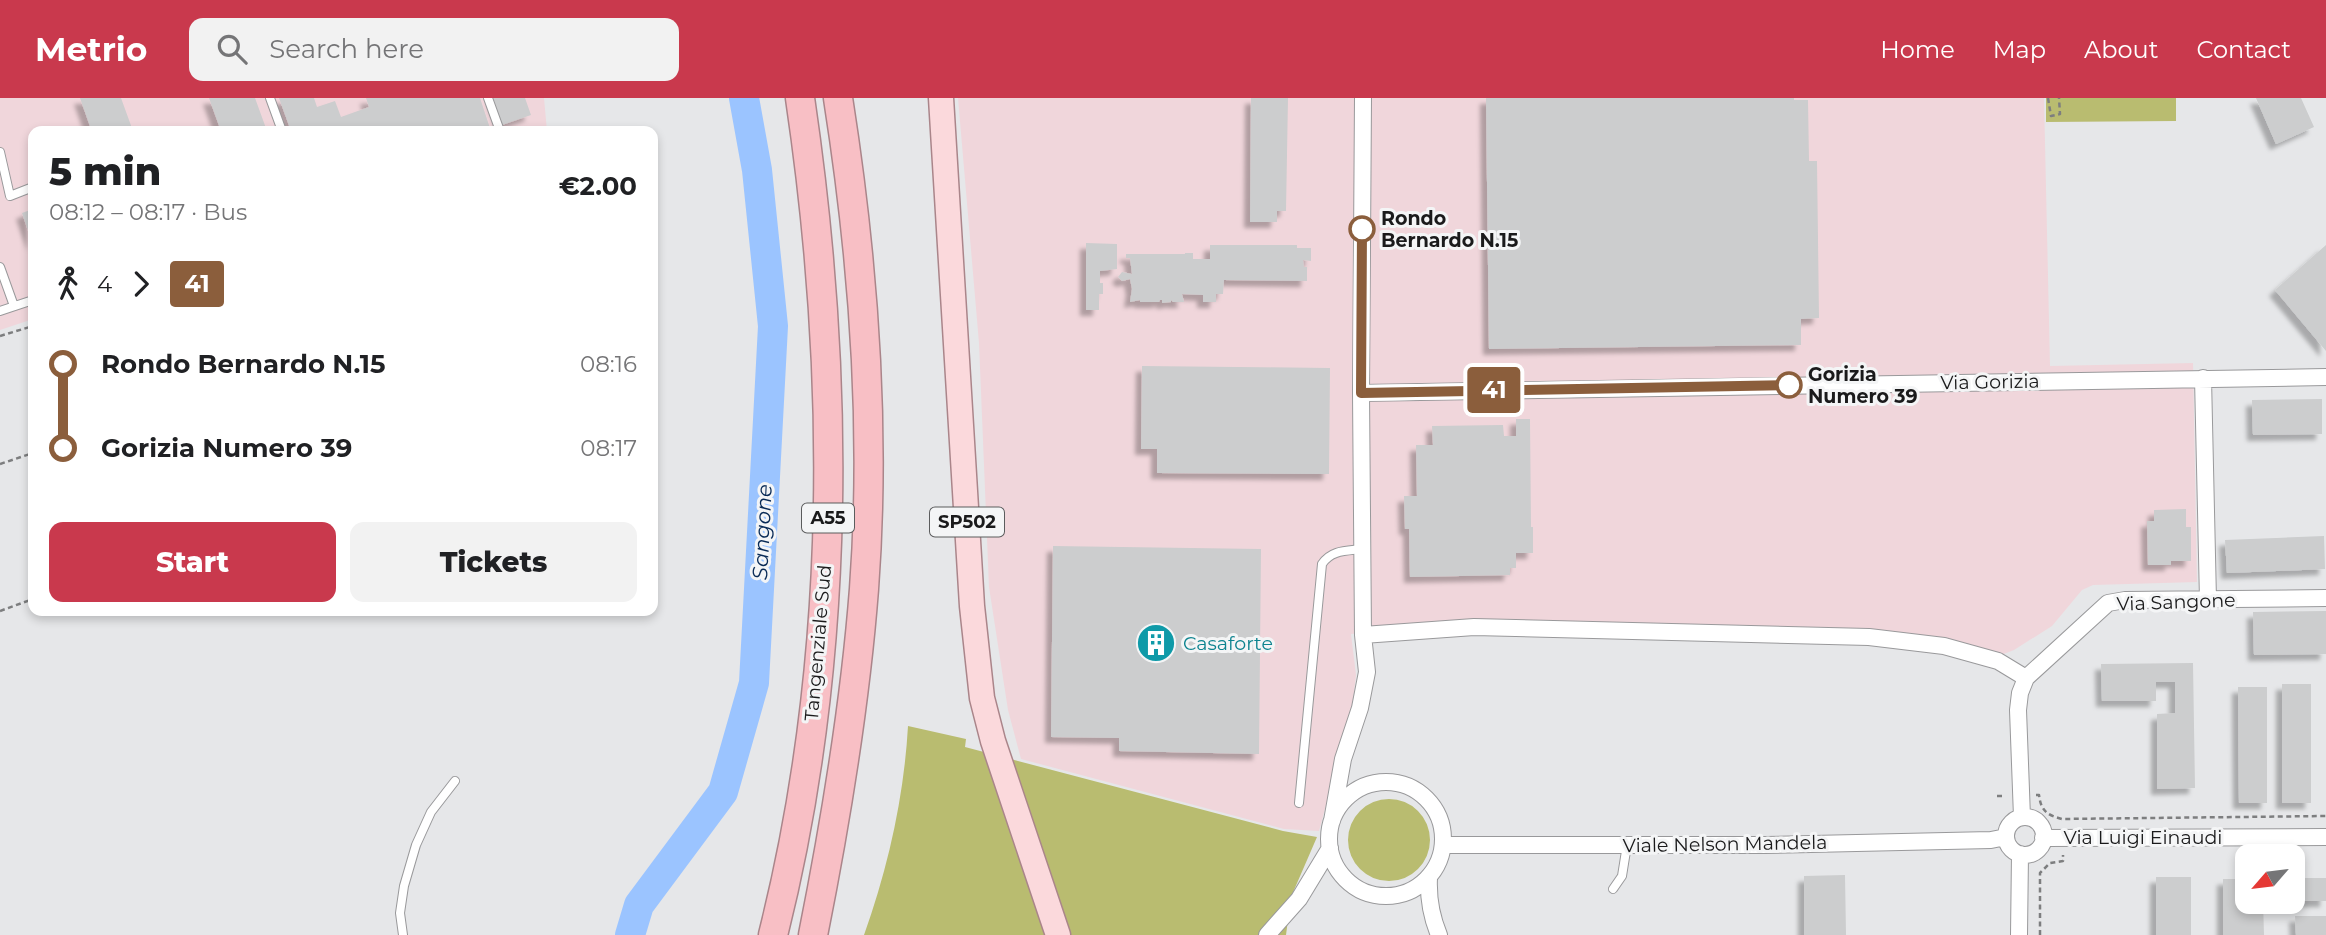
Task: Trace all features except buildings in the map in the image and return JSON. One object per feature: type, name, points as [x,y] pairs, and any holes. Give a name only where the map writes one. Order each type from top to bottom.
[{"type":"highway","name":"Tangenziale Sud","points":[[773,935],[800,807],[814,709],[824,615],[828,513],[828,393],[820,261],[800,98]]},
{"type":"highway","name":"Tangenziale Sud","points":[[813,935],[836,820],[851,722],[864,588],[866,364],[858,252],[838,98]]},
{"type":"main road","name":"SP502","points":[[942,98],[972,606],[982,698],[993,741],[1058,935]]},
{"type":"street","points":[[1332,821],[1346,798],[1357,790],[1373,783],[1392,781],[1409,786],[1425,796],[1436,810],[1443,827],[1444,845],[1439,863],[1429,878],[1415,889],[1398,895],[1381,896],[1363,892],[1348,882],[1337,869],[1330,848],[1329,835],[1343,759],[1360,708],[1367,672],[1363,635],[1362,549],[1363,98]]},
{"type":"street","name":"Via Gorizia","points":[[1361,393],[2326,377]]},
{"type":"street","points":[[2203,378],[2208,600]]},
{"type":"street","name":"Via Sangone","points":[[2026,678],[2108,603],[2125,600],[2326,598]]},
{"type":"street","points":[[1363,635],[1474,627],[1869,637],[1944,646],[1998,661],[2026,678],[2018,710],[2022,817]]},
{"type":"street","points":[[2022,817],[2033,819],[2041,827],[2043,838],[2033,853],[2020,854],[2010,847],[2006,836],[2009,826],[2022,817]]},
{"type":"street","name":"Viale Nelson Mandela","points":[[1444,845],[1951,841],[1991,840],[2006,836]]},
{"type":"street","name":"Via Luigi Einaudi","points":[[2043,838],[2326,838]]},
{"type":"street","points":[[1266,935],[1299,899],[1330,848]]},
{"type":"street","points":[[2019,935],[2020,854]]},
{"type":"street","points":[[1429,878],[1428,896],[1439,935]]},
{"type":"lane","points":[[270,98],[280,126]]},
{"type":"lane","points":[[488,98],[498,126]]},
{"type":"lane","points":[[0,152],[10,196],[28,189]]},
{"type":"lane","points":[[0,267],[14,306]]},
{"type":"lane","points":[[0,311],[28,302]]},
{"type":"lane","points":[[1299,803],[1322,564],[1326,557],[1333,553],[1362,549]]},
{"type":"lane","points":[[403,935],[400,913],[402,899],[416,845],[431,812],[455,780]]},
{"type":"lane","points":[[1613,889],[1622,876],[1626,851],[1634,845]]},
{"type":"path","points":[[2048,98],[2051,116],[2060,114],[2059,98]]},
{"type":"path","points":[[0,337],[28,328]]},
{"type":"path","points":[[0,464],[28,455]]},
{"type":"path","points":[[0,611],[28,601]]},
{"type":"path","points":[[1997,796],[2039,795],[2040,806],[2048,815],[2062,819],[2326,816]]},
{"type":"path","points":[[2040,935],[2040,873],[2050,863],[2063,861],[2062,819]]},
{"type":"shaded area","points":[[0,98],[544,98],[547,126],[28,126],[28,321],[0,330]]},
{"type":"shaded area","points":[[958,98],[2044,98],[2050,366],[2193,363],[2197,582],[2093,585],[2082,590],[2052,626],[2001,655],[1960,647],[1473,622],[1351,634],[1356,675],[1352,709],[1319,831],[1284,829],[1021,759],[1008,710],[989,587],[979,343]]},
{"type":"green space","points":[[2046,98],[2176,98],[2176,121],[2046,122]]},
{"type":"green space","points":[[908,726],[966,739],[965,747],[1283,831],[1317,837],[1291,897],[1286,935],[864,935],[894,832]]},
{"type":"green space","points":[[1389,799],[1405,802],[1418,811],[1427,824],[1430,840],[1427,856],[1418,869],[1405,878],[1389,881],[1373,878],[1360,869],[1351,856],[1348,840],[1351,824],[1360,811],[1373,802]]},
{"type":"waterway","name":"Sangone","points":[[630,935],[639,905],[723,792],[754,683],[773,326],[757,170],[744,98]]},
{"type":"bus line","name":"41","points":[[1362,229],[1361,393],[1789,385]]},
{"type":"place","name":"Rondo Bernardo N.15","points":[[1362,229]]},
{"type":"place","name":"Gorizia Numero 39","points":[[1789,385]]},
{"type":"place","name":"Casaforte","points":[[1156,643]]}]
